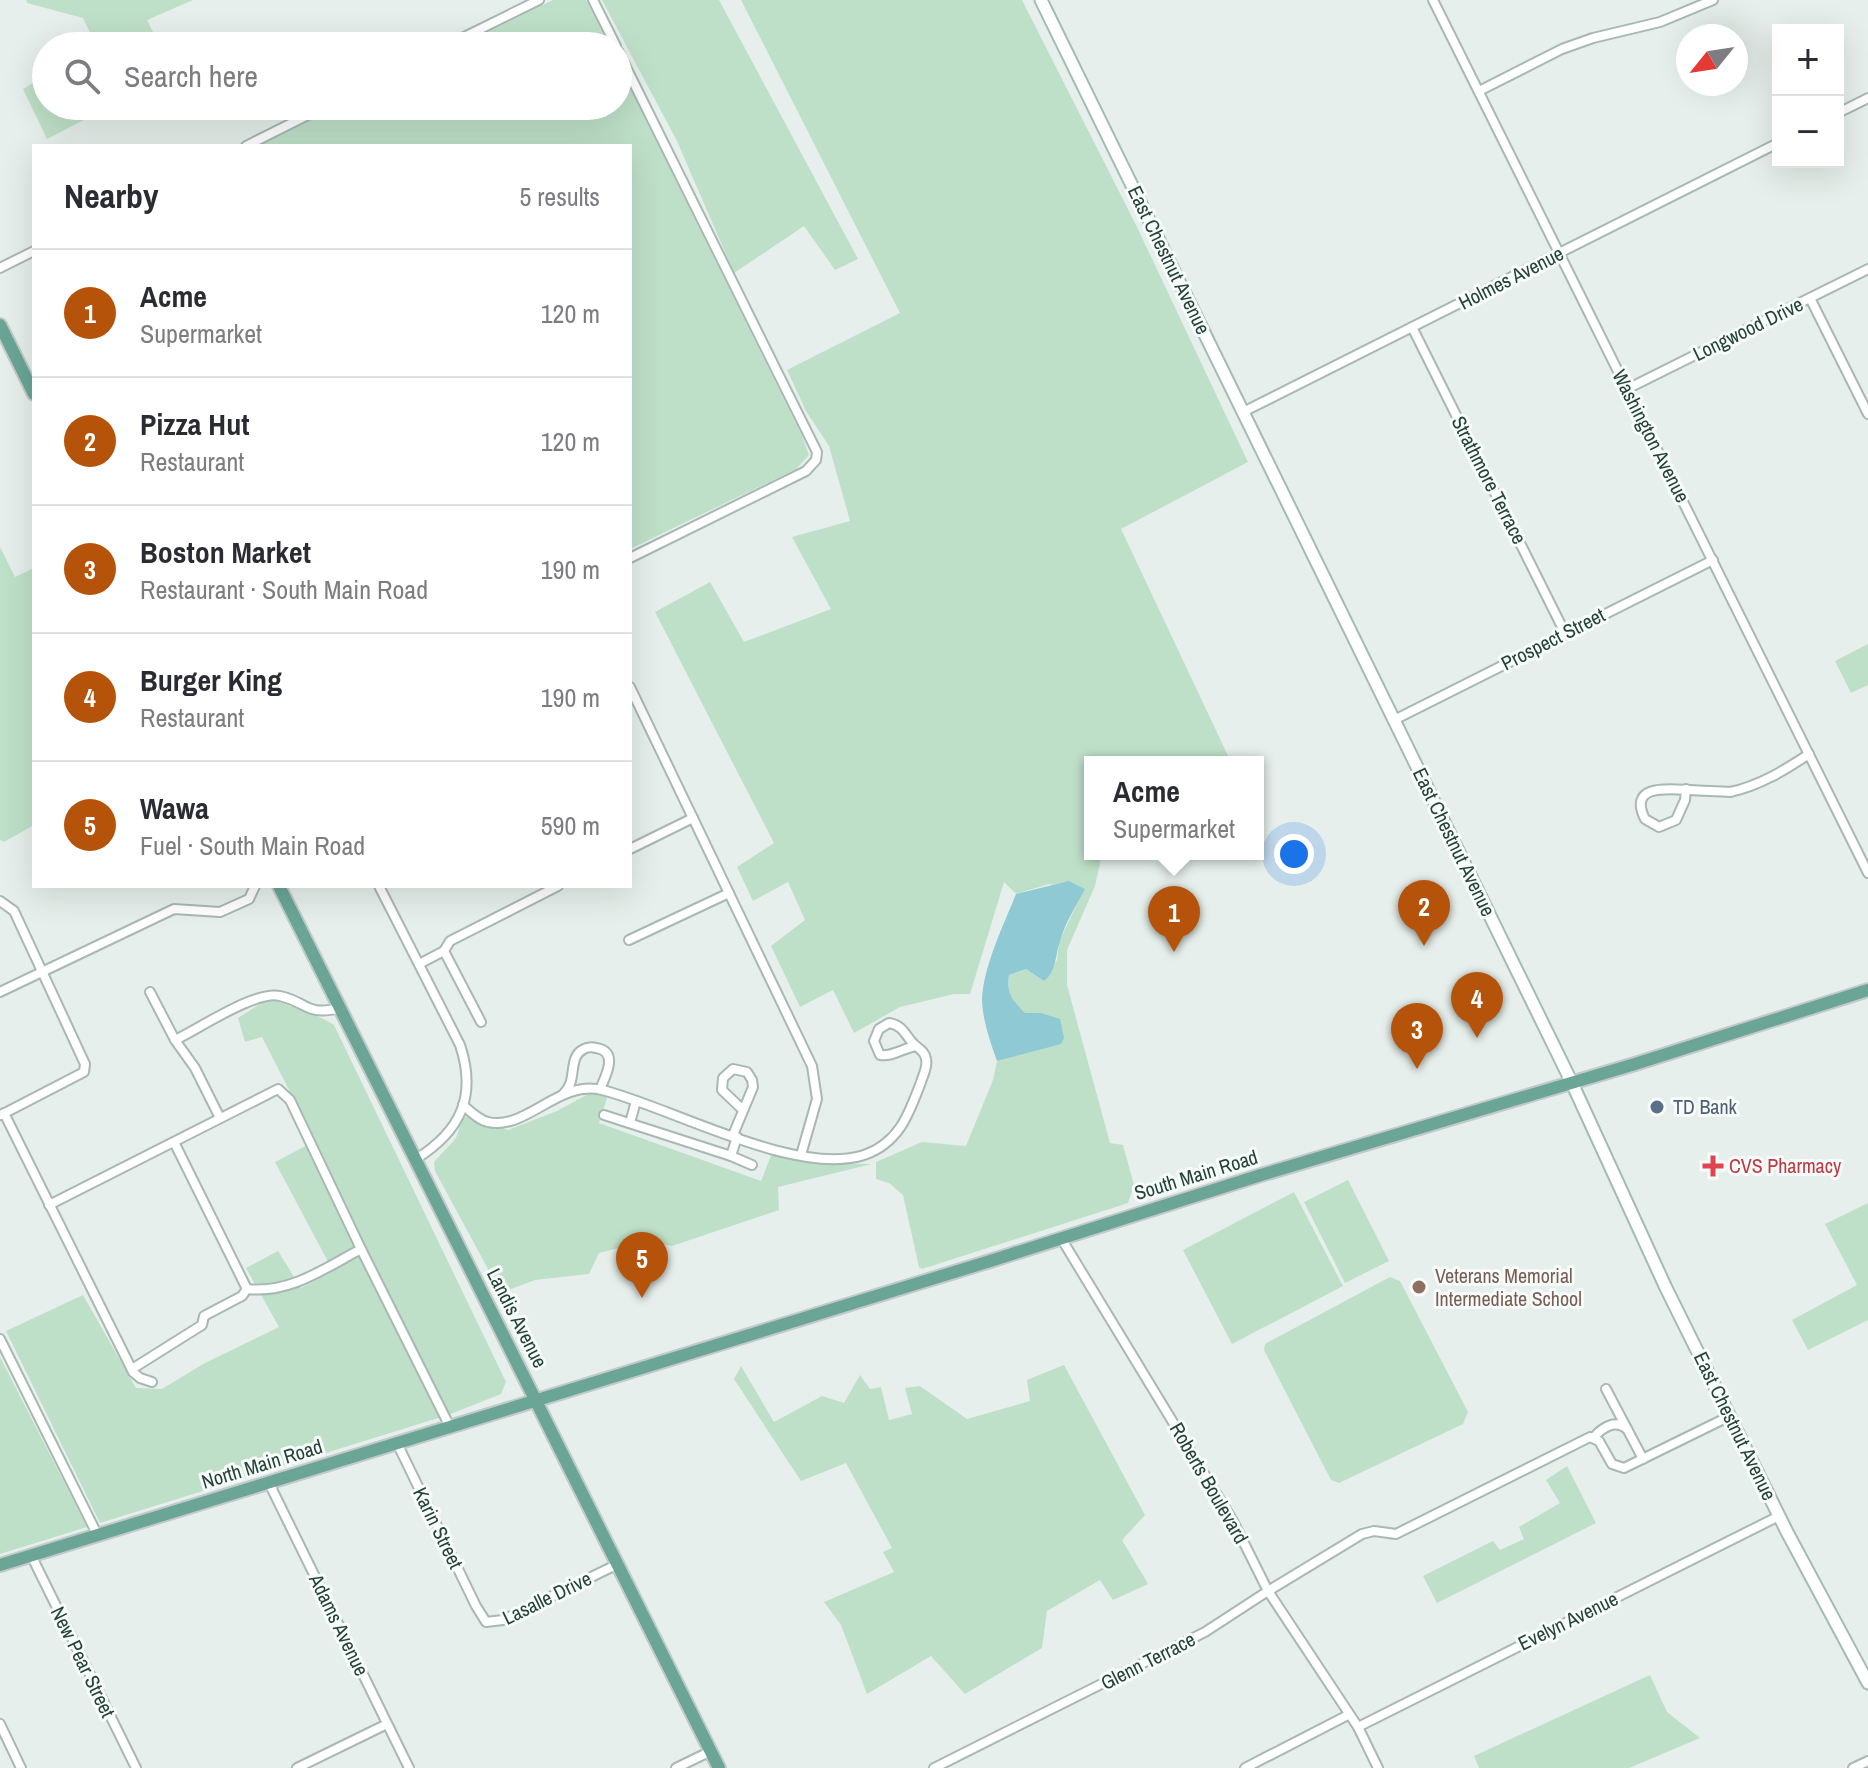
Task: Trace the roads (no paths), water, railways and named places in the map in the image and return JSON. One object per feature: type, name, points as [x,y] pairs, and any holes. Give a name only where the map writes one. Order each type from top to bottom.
[{"type":"main road","points":[[0,325],[32,390]]},
{"type":"main road","name":"Landis Avenue","points":[[280,888],[719,1768]]},
{"type":"main road","name":"South Main Road","points":[[536,1400],[1868,990]]},
{"type":"main road","name":"North Main Road","points":[[0,1565],[536,1400]]},
{"type":"street","points":[[474,32],[539,0]]},
{"type":"street","points":[[593,0],[609,32]]},
{"type":"street","name":"East Chestnut Avenue","points":[[1041,0],[1572,1083],[1666,1288],[1779,1516],[1868,1683]]},
{"type":"street","name":"Washington Avenue","points":[[1433,0],[1868,873]]},
{"type":"street","points":[[1479,91],[1562,49],[1660,22],[1713,0]]},
{"type":"street","points":[[632,78],[817,452],[816,460],[806,471],[632,557]]},
{"type":"street","points":[[1844,110],[1868,98]]},
{"type":"street","points":[[250,144],[298,120]]},
{"type":"street","name":"Holmes Avenue","points":[[1243,412],[1772,146]]},
{"type":"street","points":[[0,268],[32,252]]},
{"type":"street","name":"Longwood Drive","points":[[1627,389],[1868,269]]},
{"type":"street","points":[[1810,298],[1868,414]]},
{"type":"street","name":"Strathmore Terrace","points":[[1412,327],[1565,633]]},
{"type":"street","name":"Prospect Street","points":[[1394,720],[1713,560]]},
{"type":"street","points":[[632,691],[815,1077],[817,1099],[801,1155]]},
{"type":"street","points":[[1686,789],[1676,820],[1659,827],[1645,819],[1641,805],[1648,792],[1664,787],[1730,792],[1741,790],[1784,770],[1809,754]]},
{"type":"street","points":[[632,848],[693,818]]},
{"type":"street","points":[[0,992],[174,909],[220,912],[249,899],[254,888]]},
{"type":"street","points":[[380,888],[460,1045],[467,1065],[463,1105],[444,1140],[416,1159]]},
{"type":"street","points":[[419,964],[444,951],[450,941],[554,888]]},
{"type":"street","points":[[629,940],[729,893]]},
{"type":"street","points":[[0,901],[14,911],[85,1064],[84,1072],[2,1114],[132,1369],[140,1378],[152,1382]]},
{"type":"street","points":[[444,951],[481,1022]]},
{"type":"street","points":[[150,992],[175,1040],[195,1068],[220,1118]]},
{"type":"street","points":[[175,1040],[262,996],[280,996],[318,1013],[341,1008]]},
{"type":"street","points":[[463,1105],[481,1119],[503,1123],[564,1093],[600,1089],[735,1136],[801,1155],[830,1159],[865,1154],[901,1130],[927,1064],[924,1051],[896,1024],[883,1026],[874,1041],[878,1052],[884,1056],[916,1046]]},
{"type":"street","points":[[564,1093],[573,1081],[577,1054],[586,1047],[599,1048],[608,1055],[610,1062],[600,1089]]},
{"type":"street","points":[[731,1156],[743,1110],[753,1087],[747,1072],[733,1069],[723,1078],[722,1090],[743,1110]]},
{"type":"street","points":[[49,1205],[278,1089],[290,1100],[450,1427]]},
{"type":"street","points":[[630,1123],[636,1101]]},
{"type":"street","points":[[604,1115],[752,1165]]},
{"type":"street","points":[[174,1142],[247,1289]]},
{"type":"street","name":"Roberts Boulevard","points":[[1061,1238],[1233,1521],[1268,1591],[1358,1727],[1378,1768]]},
{"type":"street","points":[[247,1289],[263,1291],[294,1284],[361,1249]]},
{"type":"street","points":[[132,1369],[202,1325],[204,1316],[242,1296],[247,1289]]},
{"type":"street","points":[[0,1339],[98,1536]]},
{"type":"street","points":[[1606,1389],[1643,1459]]},
{"type":"street","points":[[1628,1430],[1621,1424],[1613,1424],[1594,1437],[1616,1467],[1624,1468],[1730,1416]]},
{"type":"street","name":"Glenn Terrace","points":[[934,1768],[1191,1640],[1354,1539],[1374,1531],[1396,1534],[1576,1443],[1594,1437]]},
{"type":"street","name":"Karin Street","points":[[397,1443],[479,1613]]},
{"type":"street","name":"Adams Avenue","points":[[269,1483],[409,1768]]},
{"type":"street","name":"Evelyn Avenue","points":[[1358,1727],[1779,1516]]},
{"type":"street","name":"New Pear Street","points":[[31,1555],[136,1768]]},
{"type":"street","name":"Lasalle Drive","points":[[479,1613],[486,1622],[496,1623],[618,1564]]},
{"type":"street","points":[[1245,1768],[1348,1715]]},
{"type":"street","points":[[0,1724],[21,1768]]},
{"type":"street","points":[[297,1768],[387,1724]]},
{"type":"street","points":[[676,1768],[711,1751]]},
{"type":"street","points":[[1853,1768],[1868,1761]]},
{"type":"water","points":[[1069,881],[1085,889],[1065,928],[1051,972],[1044,981],[1026,969],[1009,975],[1008,981],[1011,996],[1025,1013],[1041,1013],[1060,1019],[1064,1038],[1061,1044],[997,1061],[985,1024],[982,1001],[986,975],[1000,933],[1016,894]]},
{"type":"place","name":"Pizza Hut","points":[[1424,946]]},
{"type":"place","name":"Acme","points":[[1174,952]]},
{"type":"place","name":"Burger King","points":[[1477,1038]]},
{"type":"place","name":"Boston Market","points":[[1417,1069]]},
{"type":"place","name":"TD Bank","points":[[1657,1107]]},
{"type":"place","name":"CVS Pharmacy","points":[[1713,1166]]},
{"type":"place","name":"Veterans Memorial Intermediate School","points":[[1419,1287]]},
{"type":"place","name":"Wawa","points":[[642,1298]]}]
